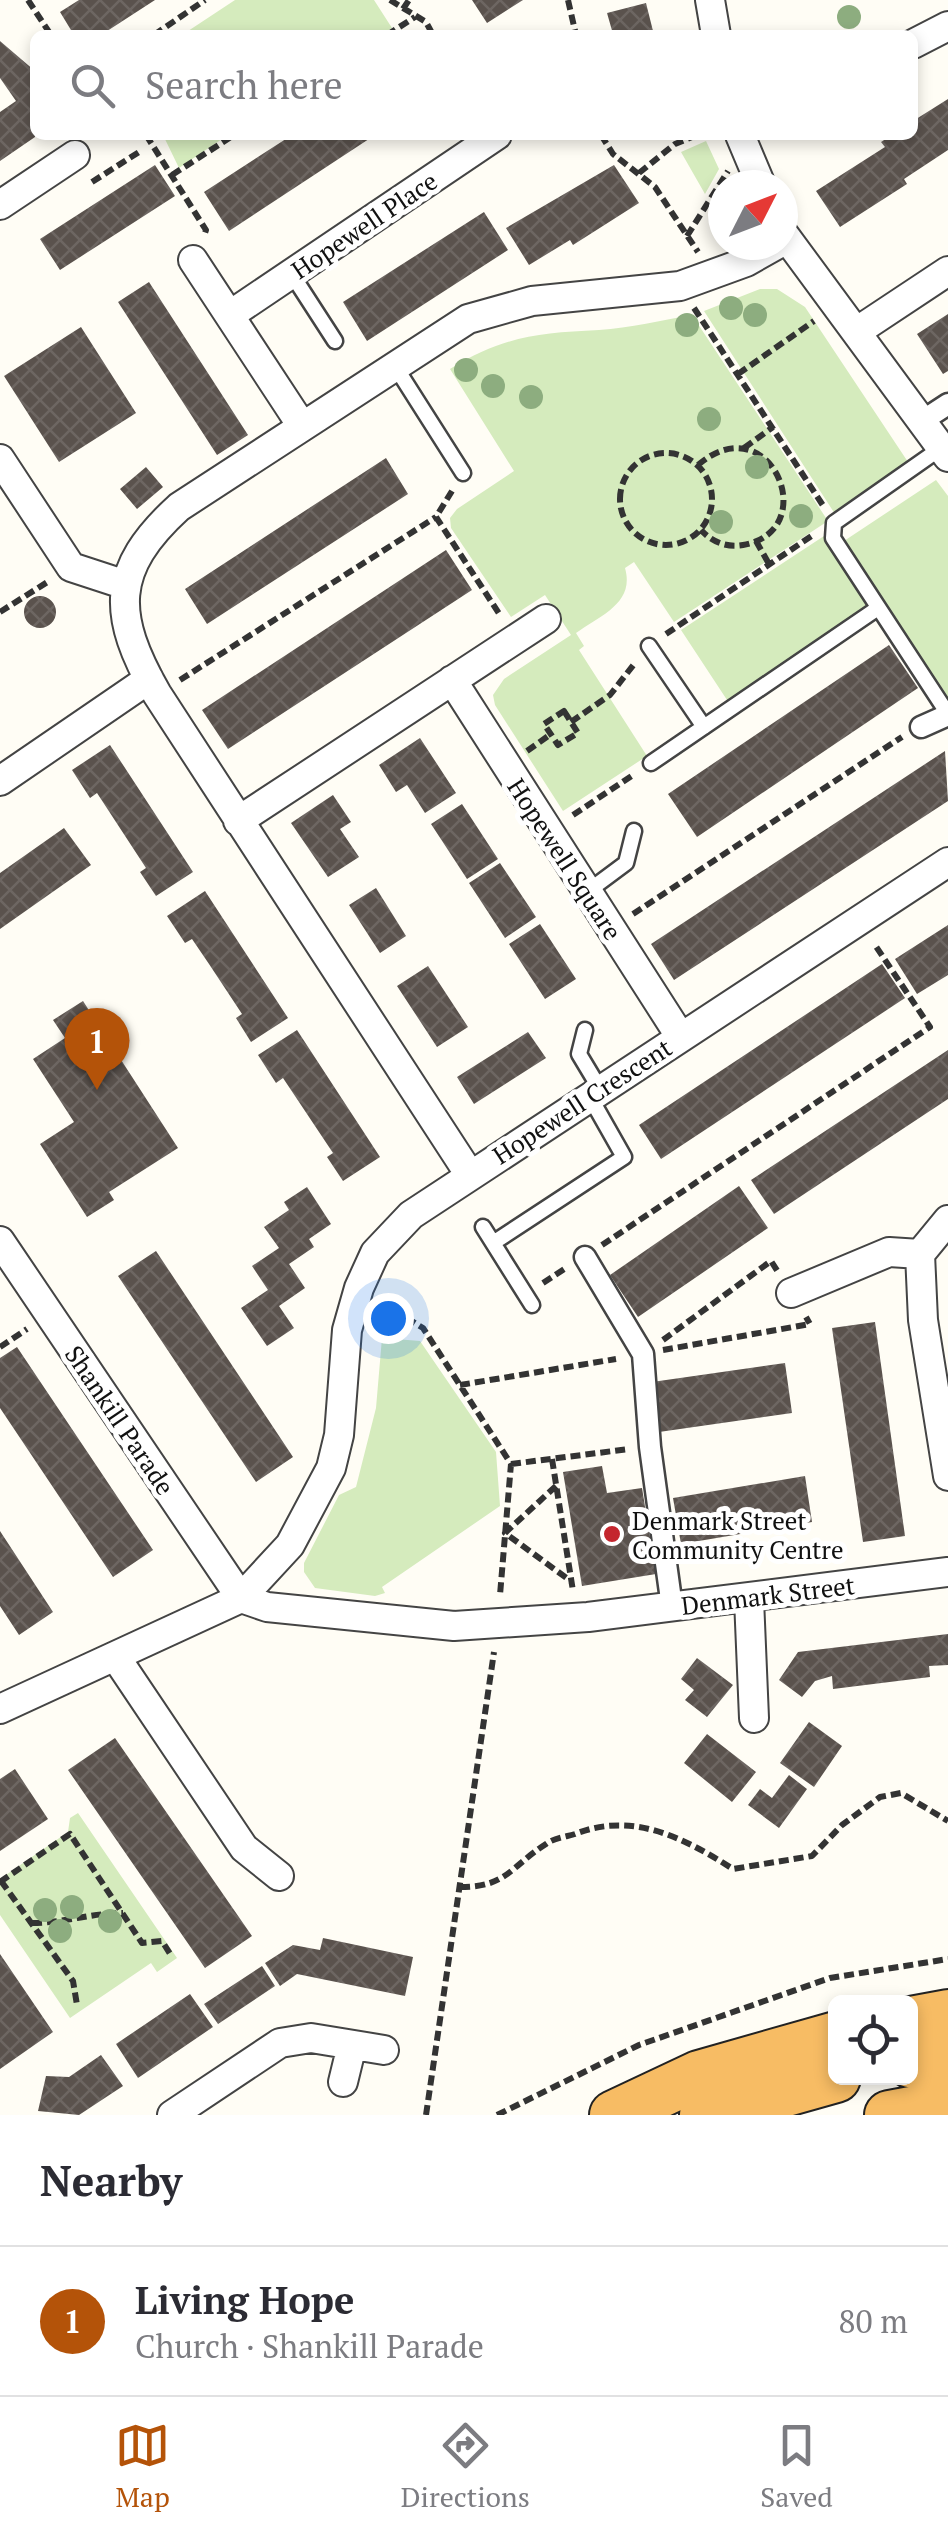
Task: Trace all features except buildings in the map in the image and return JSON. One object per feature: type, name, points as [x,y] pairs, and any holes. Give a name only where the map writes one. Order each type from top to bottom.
[{"type":"highway","points":[[918,2020],[948,2014]]},
{"type":"highway","points":[[614,2115],[699,2075],[828,2038]]},
{"type":"highway","points":[[918,2062],[948,2056]]},
{"type":"highway","points":[[704,2115],[828,2080]]},
{"type":"highway","points":[[889,2115],[948,2104]]},
{"type":"street","points":[[710,0],[715,30]]},
{"type":"street","points":[[918,41],[948,26]]},
{"type":"street","name":"Hopewell Place","points":[[230,314],[490,140]]},
{"type":"street","points":[[743,144],[754,170]]},
{"type":"street","points":[[0,206],[75,155]]},
{"type":"street","points":[[194,260],[302,426]]},
{"type":"street","points":[[0,459],[71,567],[123,584],[150,534],[180,507],[468,319],[532,301],[680,286],[713,276],[744,260]]},
{"type":"street","points":[[798,260],[945,452]]},
{"type":"street","points":[[856,332],[948,271]]},
{"type":"street","points":[[922,421],[948,404]]},
{"type":"street","name":"Hopewell Crescent","points":[[123,584],[128,632],[153,687],[470,1174],[948,862]]},
{"type":"street","points":[[238,821],[546,619]]},
{"type":"street","name":"Hopewell Square","points":[[452,680],[680,1036]]},
{"type":"street","points":[[0,780],[153,687]]},
{"type":"street","points":[[921,727],[948,715]]},
{"type":"street","points":[[0,1709],[241,1598],[290,1545],[330,1468],[339,1435],[347,1330],[359,1288],[375,1253],[411,1216],[470,1174]]},
{"type":"street","points":[[948,1220],[920,1254],[923,1320],[948,1476]]},
{"type":"street","name":"Shankill Parade","points":[[0,1242],[241,1598]]},
{"type":"street","points":[[791,1293],[889,1252],[920,1254]]},
{"type":"street","points":[[585,1257],[643,1354],[650,1447],[672,1607]]},
{"type":"street","name":"Denmark Street","points":[[241,1598],[267,1607],[430,1626],[583,1617],[948,1572]]},
{"type":"street","points":[[749,1599],[754,1718]]},
{"type":"street","points":[[115,1656],[244,1848],[280,1876]]},
{"type":"street","points":[[172,2115],[280,2043],[311,2038],[384,2050]]},
{"type":"street","points":[[344,2082],[352,2045]]},
{"type":"lane","points":[[291,274],[335,342]]},
{"type":"lane","points":[[394,366],[463,473]]},
{"type":"lane","points":[[945,452],[834,523],[833,538],[948,715]]},
{"type":"lane","points":[[651,763],[878,608]]},
{"type":"lane","points":[[649,646],[704,728]]},
{"type":"lane","points":[[586,892],[626,862],[634,831]]},
{"type":"lane","points":[[493,1242],[624,1157],[580,1054],[585,1030]]},
{"type":"lane","points":[[484,1227],[528,1299]]},
{"type":"path","points":[[28,0],[47,30]]},
{"type":"path","points":[[161,30],[205,0]]},
{"type":"path","points":[[390,0],[416,16],[429,30]]},
{"type":"path","points":[[403,9],[409,0]]},
{"type":"path","points":[[568,0],[575,30]]},
{"type":"path","points":[[395,30],[416,16]]},
{"type":"path","points":[[149,140],[206,230],[194,260]]},
{"type":"path","points":[[172,176],[226,140]]},
{"type":"path","points":[[604,140],[613,154],[639,172],[713,276]]},
{"type":"path","points":[[639,172],[685,140]]},
{"type":"path","points":[[687,236],[743,144]]},
{"type":"path","points":[[571,722],[610,695],[649,646],[834,523],[680,286]]},
{"type":"path","points":[[738,374],[835,306]]},
{"type":"path","points":[[698,466],[726,449],[743,448],[773,428]]},
{"type":"path","points":[[701,530],[719,544],[734,546],[756,541],[775,526],[785,494],[772,464],[743,448]]},
{"type":"path","points":[[670,453],[698,466],[712,490],[713,504],[701,530],[674,545],[644,540],[631,530],[620,502],[629,472],[654,455],[670,453]]},
{"type":"path","points":[[153,687],[436,517],[463,473]]},
{"type":"path","points":[[436,517],[516,639]]},
{"type":"path","points":[[756,541],[770,564]]},
{"type":"path","points":[[0,612],[71,567]]},
{"type":"path","points":[[564,711],[571,722],[578,733],[558,745],[544,724],[564,711]]},
{"type":"path","points":[[610,929],[864,760],[921,727]]},
{"type":"path","points":[[548,832],[651,763]]},
{"type":"path","points":[[528,1299],[930,1027],[859,920]]},
{"type":"path","points":[[643,1354],[771,1261],[791,1293]]},
{"type":"path","points":[[359,1288],[423,1328],[511,1464],[498,1623],[426,2115]]},
{"type":"path","points":[[511,1464],[650,1447]]},
{"type":"path","points":[[552,1459],[572,1582],[583,1617]]},
{"type":"path","points":[[505,1533],[556,1486]]},
{"type":"path","points":[[505,1533],[572,1582]]},
{"type":"path","points":[[460,1887],[488,1887],[550,1840],[592,1826],[640,1826],[684,1838],[734,1868],[812,1856],[842,1825],[880,1797],[901,1794],[948,1821]]},
{"type":"path","points":[[77,2005],[73,1981],[0,1882],[70,1834],[142,1943],[162,1941],[172,1957]]},
{"type":"path","points":[[31,1923],[57,1924],[88,1913],[123,1913]]},
{"type":"path","points":[[497,2115],[639,2046],[830,1978],[948,1959]]},
{"type":"green space","points":[[235,0],[374,0],[392,28],[389,30],[190,30]]},
{"type":"green space","points":[[165,140],[221,140],[179,168]]},
{"type":"green space","points":[[706,141],[719,169],[708,170],[705,194],[681,152]]},
{"type":"green space","points":[[760,289],[777,289],[805,307],[908,462],[835,514],[704,311]]},
{"type":"green space","points":[[692,315],[828,521],[674,622],[634,562],[625,568],[625,590],[614,607],[576,633],[584,646],[579,650],[647,756],[563,811],[495,705],[493,695],[504,679],[571,635],[545,595],[511,617],[451,528],[450,518],[457,509],[514,471],[450,369],[487,349],[522,338],[622,328]]},
{"type":"green space","points":[[936,480],[948,496],[948,705],[844,541]]},
{"type":"green space","points":[[824,536],[870,609],[729,703],[681,630]]},
{"type":"green space","points":[[382,1338],[420,1341],[496,1452],[500,1506],[382,1587],[385,1593],[375,1596],[315,1588],[304,1572],[304,1563],[339,1495],[356,1487],[376,1408]]},
{"type":"green space","points":[[78,1813],[177,1958],[157,1972],[151,1963],[70,2018],[0,1915],[0,1879],[68,1832],[70,1818]]},
{"type":"place","name":"Living Hope","points":[[97,1090]]},
{"type":"place","name":"Denmark Street Community Centre","points":[[612,1534]]}]
